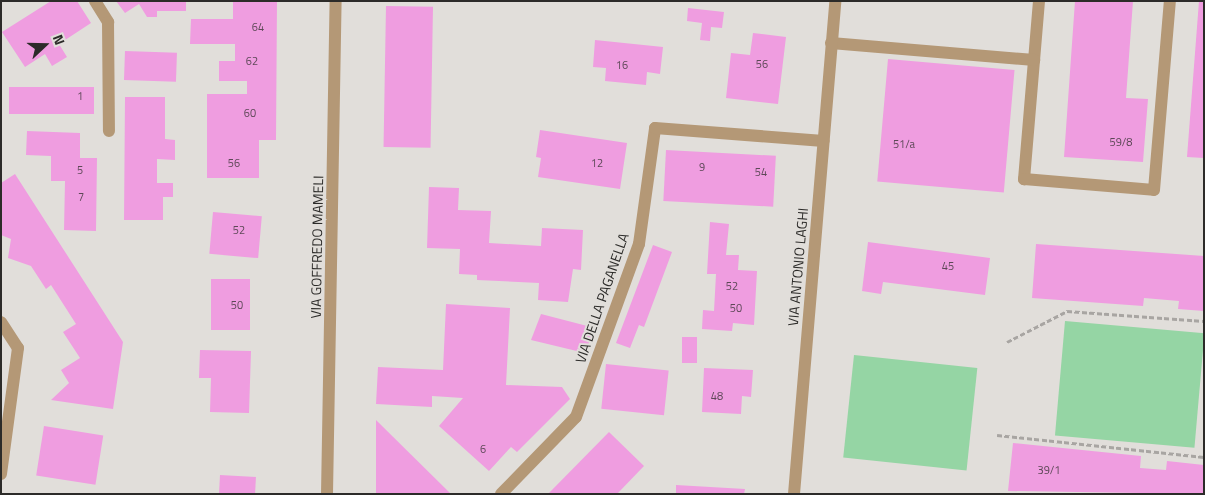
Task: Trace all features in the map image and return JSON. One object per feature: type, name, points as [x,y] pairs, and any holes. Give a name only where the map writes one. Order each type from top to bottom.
[{"type":"street","points":[[95,1],[108,22],[109,131]]},
{"type":"street","name":"VIA GOFFREDO MAMELI","points":[[327,494],[336,1]]},
{"type":"street","name":"VIA ANTONIO LAGHI","points":[[794,494],[835,1]]},
{"type":"street","points":[[1039,1],[1024,179],[1154,190],[1170,1]]},
{"type":"street","points":[[831,43],[1034,60]]},
{"type":"street","name":"VIA DELLA PAGANELLA","points":[[501,494],[576,417],[639,244],[655,128],[823,141]]},
{"type":"street","points":[[1,322],[18,348],[1,474]]},
{"type":"path","points":[[1006,342],[1067,311],[1204,321]]},
{"type":"path","points":[[997,435],[1204,457]]},
{"type":"green space","points":[[1065,321],[1204,333],[1194,448],[1055,436]]},
{"type":"green space","points":[[854,355],[977,368],[967,470],[843,457]]},
{"type":"building","points":[[51,1],[77,1],[91,23],[59,44],[67,57],[52,66],[45,54],[25,67],[2,32]]},
{"type":"building","points":[[116,1],[186,1],[186,11],[157,11],[157,17],[147,17],[139,4],[125,13]]},
{"type":"building","points":[[233,1],[277,1],[276,140],[259,140],[259,178],[207,178],[207,94],[247,94],[247,81],[219,81],[219,61],[235,61],[235,44],[190,44],[191,19],[233,19]]},
{"type":"building","points":[[1075,1],[1133,1],[1126,98],[1148,99],[1143,162],[1064,157]]},
{"type":"building","points":[[1199,1],[1204,1],[1204,158],[1187,157]]},
{"type":"building","points":[[386,6],[433,7],[431,148],[384,147]]},
{"type":"building","points":[[688,8],[724,12],[722,28],[711,27],[710,41],[700,40],[702,23],[687,21]]},
{"type":"building","points":[[753,33],[786,37],[778,104],[726,98],[731,53],[750,55]]},
{"type":"building","points":[[595,40],[663,47],[660,74],[647,72],[646,85],[605,81],[606,68],[593,67]]},
{"type":"building","points":[[125,51],[177,53],[176,82],[124,80]]},
{"type":"building","points":[[888,59],[1015,70],[1004,193],[877,182]]},
{"type":"building","points":[[9,87],[94,87],[94,114],[9,114]]},
{"type":"building","points":[[125,97],[165,97],[165,139],[175,140],[175,160],[157,159],[157,183],[173,183],[173,197],[163,197],[163,220],[124,220]]},
{"type":"building","points":[[540,130],[627,143],[620,189],[538,177],[541,158],[536,157]]},
{"type":"building","points":[[27,131],[80,133],[80,158],[97,158],[96,231],[64,230],[65,181],[51,181],[51,156],[26,155]]},
{"type":"building","points":[[666,150],[776,156],[773,207],[663,201]]},
{"type":"building","points":[[15,174],[123,342],[113,409],[51,400],[69,383],[61,370],[80,358],[63,332],[76,324],[51,285],[46,289],[31,266],[8,258],[11,239],[1,235],[1,183]]},
{"type":"building","points":[[429,187],[459,188],[458,210],[491,211],[489,243],[541,246],[542,228],[583,230],[581,270],[573,269],[568,302],[538,300],[539,283],[477,280],[477,275],[459,274],[460,249],[427,248]]},
{"type":"building","points":[[213,212],[262,216],[258,258],[209,254]]},
{"type":"building","points":[[710,222],[729,224],[726,255],[739,255],[738,270],[757,271],[754,325],[733,323],[732,331],[702,329],[703,310],[714,311],[716,274],[707,274]]},
{"type":"building","points":[[868,242],[990,258],[985,295],[883,282],[881,294],[862,291]]},
{"type":"building","points":[[1036,244],[1204,256],[1204,311],[1178,309],[1179,301],[1144,298],[1143,306],[1032,298]]},
{"type":"building","points":[[653,245],[672,252],[644,327],[639,325],[630,348],[616,343]]},
{"type":"building","points":[[211,279],[250,279],[250,330],[211,330]]},
{"type":"building","points":[[446,304],[510,308],[506,385],[562,387],[570,399],[517,452],[511,447],[489,471],[439,426],[463,398],[432,396],[432,407],[376,404],[378,367],[443,370]]},
{"type":"building","points":[[541,314],[595,328],[585,353],[531,340]]},
{"type":"building","points":[[682,337],[697,337],[697,363],[682,363]]},
{"type":"building","points":[[200,350],[251,351],[249,413],[210,412],[211,378],[199,378]]},
{"type":"building","points":[[606,364],[669,371],[664,415],[601,409]]},
{"type":"building","points":[[704,368],[753,370],[751,397],[742,396],[741,414],[702,412]]},
{"type":"building","points":[[376,420],[451,494],[376,494]]},
{"type":"building","points":[[44,426],[103,435],[95,485],[36,475]]},
{"type":"building","points":[[609,432],[644,466],[617,494],[548,494]]},
{"type":"building","points":[[1013,443],[1141,456],[1140,468],[1166,470],[1167,461],[1204,465],[1204,494],[1008,491]]},
{"type":"building","points":[[220,475],[256,477],[255,494],[219,494]]},
{"type":"building","points":[[676,485],[745,489],[744,494],[676,494]]}]
